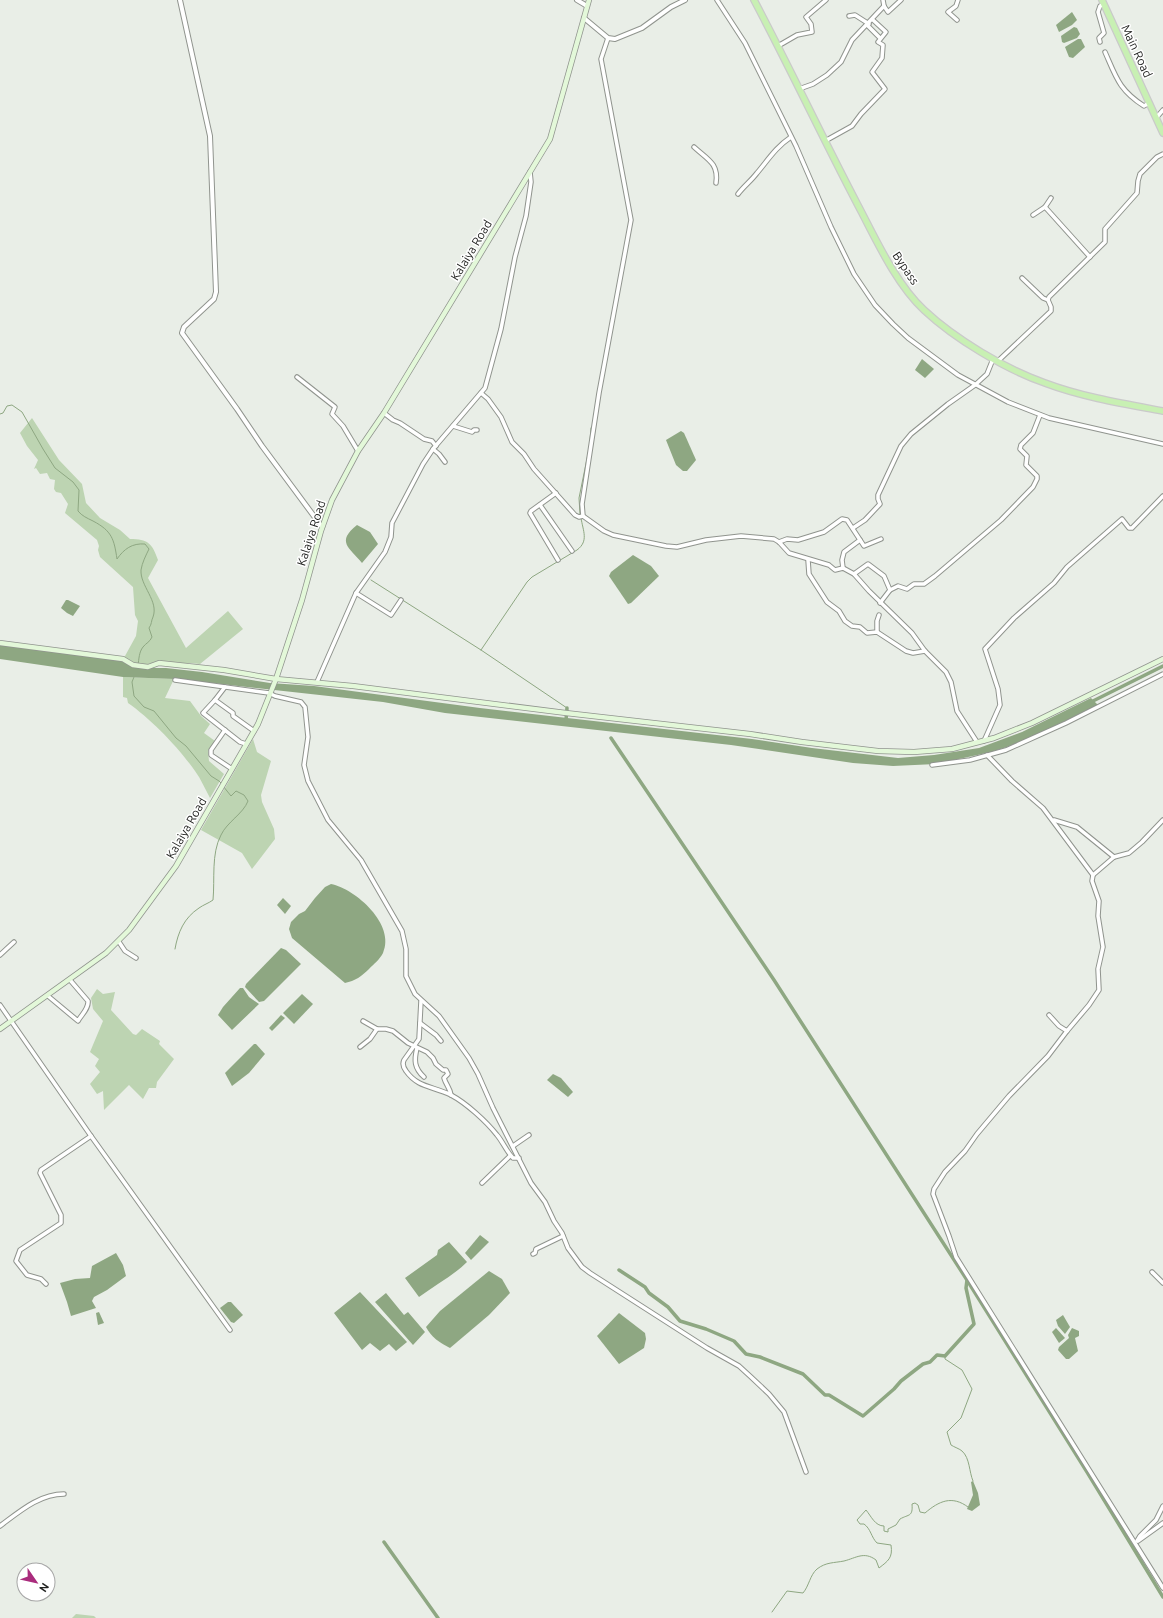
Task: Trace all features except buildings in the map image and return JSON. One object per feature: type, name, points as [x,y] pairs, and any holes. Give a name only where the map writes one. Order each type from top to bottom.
[{"type":"main road","name":"Kalaiya Road","points":[[0,1029],[70,980],[119,942],[176,866],[217,793],[228,777],[254,731],[275,680],[302,600],[322,527],[332,500],[358,451],[384,413],[550,139],[588,0]]},
{"type":"main road","name":"Bypass","points":[[754,0],[825,142],[887,260],[908,292],[923,309],[952,332],[996,360],[1020,373],[1046,384],[1163,411]]},
{"type":"main road","name":"Main Road","points":[[1103,2],[1163,133]]},
{"type":"main road","points":[[0,643],[123,659],[133,665],[148,667],[159,664],[224,670],[275,680],[317,682],[743,733],[878,751],[914,752],[952,749],[994,738],[1032,723],[1163,659]]},
{"type":"street","points":[[180,0],[210,136],[216,292],[214,299],[184,327],[182,333],[262,446],[322,527]]},
{"type":"street","points":[[577,0],[587,6]]},
{"type":"street","points":[[584,18],[608,38],[615,39],[642,28],[671,7],[685,0]]},
{"type":"street","points":[[716,0],[745,43],[791,137],[854,274],[875,305],[908,338],[958,375],[1008,402],[1040,415],[1114,434],[1163,444]]},
{"type":"street","points":[[778,46],[797,35],[812,32],[806,17],[826,0]]},
{"type":"street","points":[[883,0],[884,6],[888,12],[901,0]]},
{"type":"street","points":[[957,20],[948,12],[956,6],[958,0]]},
{"type":"street","points":[[1100,42],[1100,38],[1104,33],[1098,12],[1103,2]]},
{"type":"street","points":[[799,89],[813,84],[828,75],[841,62],[852,40],[873,20],[876,14],[884,6]]},
{"type":"street","points":[[849,16],[855,15],[868,24],[880,38]]},
{"type":"street","points":[[825,142],[852,126],[860,114],[885,89],[872,72],[882,58],[883,45],[878,42],[886,32],[873,20]]},
{"type":"street","points":[[582,517],[582,504],[599,392],[631,220],[601,59],[608,38]]},
{"type":"street","points":[[1105,52],[1120,85],[1133,99],[1144,106],[1149,103]]},
{"type":"street","points":[[1156,119],[1163,110]]},
{"type":"street","points":[[738,194],[775,150],[791,137]]},
{"type":"street","points":[[694,147],[715,166],[717,175],[716,183]]},
{"type":"street","points":[[1048,300],[1056,289],[1105,242],[1105,229],[1137,192],[1140,174],[1157,157],[1163,154]]},
{"type":"street","points":[[317,682],[356,593],[385,552],[391,537],[392,523],[416,476],[434,448],[482,393],[487,382],[515,256],[526,216],[531,182],[530,171]]},
{"type":"street","points":[[1033,215],[1045,207],[1051,198]]},
{"type":"street","points":[[1045,207],[1090,257]]},
{"type":"street","points":[[853,528],[865,520],[880,504],[878,495],[901,446],[911,434],[948,404],[975,385],[987,374],[996,360],[1051,311],[1051,306],[1048,300],[1042,298],[1022,278]]},
{"type":"street","points":[[297,377],[335,407],[332,414],[343,426],[358,451]]},
{"type":"street","points":[[482,393],[501,417],[512,442],[524,454],[534,469],[575,515],[582,517],[604,531],[613,535],[677,547],[706,540],[741,536],[774,540],[779,542],[789,553],[808,560],[829,565],[834,570],[843,568],[854,574],[880,603],[912,633],[925,651],[946,672],[951,682],[957,711],[977,742]]},
{"type":"street","points":[[384,413],[424,439],[432,441],[434,448],[445,462]]},
{"type":"street","points":[[880,603],[890,590],[898,586],[907,589],[914,584],[924,584],[1000,520],[1033,487],[1038,479],[1037,476],[1026,465],[1027,456],[1020,449],[1021,445],[1032,433],[1040,415]]},
{"type":"street","points":[[453,426],[472,432],[477,430]]},
{"type":"street","points":[[556,493],[530,513],[558,560]]},
{"type":"street","points":[[984,741],[1000,705],[998,689],[985,649],[1014,618],[1054,583],[1067,567],[1116,524],[1122,519],[1129,528],[1132,528],[1163,496]]},
{"type":"street","points":[[540,505],[572,551]]},
{"type":"street","points":[[779,542],[787,539],[798,540],[824,532],[842,519],[847,520],[864,546],[881,539]]},
{"type":"street","points":[[843,568],[844,552],[860,540]]},
{"type":"street","points":[[808,560],[809,574],[818,590],[830,606],[839,611],[845,621],[852,626],[860,627],[867,633],[877,632],[906,651],[913,653],[925,651]]},
{"type":"street","points":[[854,574],[868,564],[884,576],[890,590]]},
{"type":"street","points":[[356,593],[391,615],[401,600]]},
{"type":"street","points":[[877,632],[877,621],[879,615]]},
{"type":"street","points":[[932,765],[970,760],[1001,752],[1026,742],[1163,674]]},
{"type":"street","points":[[175,680],[269,692],[275,696],[302,702],[305,707],[308,737],[304,765],[308,781],[328,820],[361,860],[402,931],[406,949],[406,976],[415,994],[439,1016],[469,1058],[530,1183],[545,1202],[568,1248],[582,1268],[707,1348],[739,1366],[751,1377],[769,1394],[784,1412],[806,1472]]},
{"type":"street","points":[[225,687],[204,713],[240,742],[246,744]]},
{"type":"street","points":[[215,700],[233,713],[233,716],[239,721],[254,731]]},
{"type":"street","points":[[224,730],[211,750],[211,754],[232,768]]},
{"type":"street","points":[[987,755],[1012,781],[1043,808],[1054,820],[1068,842],[1093,875]]},
{"type":"street","points":[[1054,820],[1077,827],[1114,857]]},
{"type":"street","points":[[1163,820],[1129,853],[1114,857],[1093,875],[1092,881],[1099,901],[1098,916],[1103,947],[1098,969],[1099,990],[1089,1005],[1048,1056],[1009,1096],[977,1134],[965,1151],[945,1172],[934,1188],[933,1194],[956,1257],[1085,1465],[1136,1542],[1163,1588]]},
{"type":"street","points":[[0,955],[14,942]]},
{"type":"street","points":[[119,942],[125,951],[136,958]]},
{"type":"street","points":[[48,996],[78,1021],[86,1009],[88,1002],[70,980]]},
{"type":"street","points":[[421,1001],[419,1040],[416,1047],[403,1063],[404,1067],[412,1079],[418,1083],[451,1095],[475,1113],[489,1126],[510,1156],[512,1158],[519,1158]]},
{"type":"street","points":[[0,1005],[13,1021],[91,1136],[230,1330]]},
{"type":"street","points":[[1049,1015],[1059,1026],[1067,1031]]},
{"type":"street","points":[[364,1021],[376,1029],[393,1031],[403,1040],[428,1052],[436,1064],[443,1070],[446,1070],[448,1074],[444,1078],[450,1088],[451,1095]]},
{"type":"street","points":[[420,1023],[436,1035],[441,1041]]},
{"type":"street","points":[[360,1047],[370,1038],[376,1029]]},
{"type":"street","points":[[416,1047],[415,1064],[419,1072],[424,1077]]},
{"type":"street","points":[[513,1146],[529,1135]]},
{"type":"street","points":[[46,1284],[41,1279],[27,1275],[16,1261],[20,1250],[57,1226],[62,1219],[40,1174],[41,1170],[91,1136]]},
{"type":"street","points":[[482,1183],[510,1156]]},
{"type":"street","points":[[533,1254],[535,1253],[536,1249],[563,1236]]},
{"type":"street","points":[[1152,1272],[1163,1283]]},
{"type":"street","points":[[0,1526],[40,1499],[54,1494],[64,1494]]},
{"type":"street","points":[[1136,1542],[1156,1520],[1163,1506]]},
{"type":"street","points":[[1136,1542],[1163,1523]]},
{"type":"shaded area","points":[[1072,12],[1077,20],[1072,25],[1059,32],[1056,25]]},
{"type":"shaded area","points":[[1074,27],[1077,28],[1080,34],[1077,38],[1064,43],[1062,42],[1061,36]]},
{"type":"shaded area","points":[[1078,39],[1081,39],[1085,47],[1073,58],[1069,57],[1065,47]]},
{"type":"shaded area","points":[[922,359],[934,369],[925,378],[915,370]]},
{"type":"shaded area","points":[[32,418],[59,460],[82,484],[86,503],[100,518],[120,530],[130,539],[145,541],[154,550],[158,560],[148,578],[186,648],[228,611],[243,629],[200,664],[179,664],[160,661],[144,665],[136,664],[122,657],[125,656],[136,636],[138,621],[135,615],[133,587],[100,557],[97,540],[65,513],[68,504],[61,493],[56,492],[54,489],[55,480],[50,479],[47,473],[40,474],[36,468],[34,469],[38,460],[27,446],[20,433]]},
{"type":"shaded area","points":[[681,431],[684,433],[696,460],[687,471],[683,471],[676,465],[666,440]]},
{"type":"shaded area","points":[[357,525],[370,532],[378,544],[362,563],[349,548],[346,540],[347,536]]},
{"type":"shaded area","points":[[633,555],[651,566],[659,576],[631,603],[628,604],[609,576],[611,572]]},
{"type":"shaded area","points":[[66,600],[80,606],[73,616],[61,608]]},
{"type":"shaded area","points":[[0,645],[123,661],[140,668],[166,668],[202,672],[270,683],[314,686],[480,708],[752,739],[898,758],[934,755],[979,748],[1022,732],[1091,698],[1098,705],[1041,733],[991,752],[936,764],[893,766],[853,763],[731,745],[445,713],[383,702],[174,679],[123,677],[0,659]]},
{"type":"shaded area","points":[[123,677],[174,679],[165,698],[190,701],[201,716],[210,724],[204,733],[215,741],[208,751],[209,761],[224,774],[210,798],[197,774],[181,753],[155,725],[128,703],[127,698],[123,697]]},
{"type":"shaded area","points":[[253,739],[257,752],[271,761],[261,795],[262,802],[274,829],[275,839],[252,869],[242,853],[201,830]]},
{"type":"shaded area","points":[[331,884],[352,893],[371,910],[379,920],[384,931],[386,942],[383,953],[364,974],[345,983],[292,938],[289,929],[291,922],[299,914],[305,911],[325,887]]},
{"type":"shaded area","points":[[283,898],[291,906],[285,914],[277,905]]},
{"type":"shaded area","points":[[281,948],[286,950],[301,964],[264,1001],[259,1002],[245,987],[246,984]]},
{"type":"shaded area","points":[[240,988],[243,988],[249,997],[259,1004],[232,1030],[218,1015]]},
{"type":"shaded area","points":[[97,989],[103,994],[115,992],[111,1010],[133,1034],[136,1035],[142,1029],[160,1041],[159,1044],[174,1059],[157,1082],[156,1088],[149,1088],[143,1099],[129,1085],[104,1110],[103,1091],[97,1094],[90,1084],[100,1072],[95,1066],[99,1059],[90,1052],[103,1021],[93,1009],[91,998]]},
{"type":"shaded area","points":[[302,994],[313,1004],[294,1024],[283,1013]]},
{"type":"shaded area","points":[[281,1015],[285,1018],[272,1031],[269,1028]]},
{"type":"shaded area","points":[[254,1044],[256,1044],[265,1054],[249,1073],[232,1086],[225,1073]]},
{"type":"shaded area","points":[[553,1074],[561,1078],[573,1092],[568,1097],[547,1080]]},
{"type":"shaded area","points":[[480,1235],[489,1242],[471,1260],[465,1253]]},
{"type":"shaded area","points":[[449,1242],[467,1262],[450,1276],[419,1297],[405,1278],[437,1255],[438,1250]]},
{"type":"shaded area","points":[[116,1253],[123,1265],[126,1276],[107,1290],[94,1297],[92,1301],[96,1308],[71,1316],[60,1283],[75,1279],[90,1278],[92,1266]]},
{"type":"shaded area","points":[[489,1271],[502,1279],[510,1293],[489,1315],[450,1348],[439,1342],[430,1334],[426,1327],[440,1311]]},
{"type":"shaded area","points":[[360,1292],[407,1342],[396,1351],[389,1344],[380,1351],[370,1343],[362,1350],[334,1313]]},
{"type":"shaded area","points":[[386,1293],[404,1315],[408,1312],[425,1332],[413,1345],[375,1302]]},
{"type":"shaded area","points":[[228,1302],[231,1302],[243,1315],[234,1323],[231,1322],[220,1308]]},
{"type":"shaded area","points":[[99,1312],[104,1323],[98,1325],[96,1313]]},
{"type":"shaded area","points":[[619,1313],[645,1333],[646,1339],[644,1348],[619,1364],[597,1336]]},
{"type":"shaded area","points":[[1063,1315],[1070,1327],[1065,1334],[1058,1326],[1056,1320]]},
{"type":"shaded area","points":[[1056,1328],[1065,1338],[1059,1343],[1052,1332]]},
{"type":"shaded area","points":[[1072,1328],[1079,1331],[1079,1336],[1075,1338],[1078,1351],[1069,1359],[1066,1359],[1058,1350],[1059,1347],[1069,1338],[1068,1335]]},
{"type":"shaded area","points":[[973,1481],[978,1493],[980,1505],[972,1511],[967,1509],[973,1495],[971,1482]]},
{"type":"shaded area","points":[[76,1614],[94,1616],[96,1618],[72,1618]]},
{"type":"waterway","points":[[0,414],[3,413],[7,406],[12,405],[22,412],[55,468],[73,482],[79,490],[78,511],[83,516],[104,528],[111,536],[115,546],[117,559],[122,552],[132,546],[145,544],[149,549],[143,562],[141,576],[154,605],[153,617],[149,628],[152,637],[142,649],[139,656],[138,665]]},
{"type":"waterway","points":[[590,441],[591,428]]},
{"type":"waterway","points":[[580,514],[579,498],[589,449]]},
{"type":"waterway","points":[[481,650],[527,582],[532,577],[581,547],[584,539],[581,518]]},
{"type":"waterway","points":[[371,580],[481,650],[567,708]]},
{"type":"waterway","points":[[1091,702],[1163,666]]},
{"type":"waterway","points":[[134,677],[132,682],[134,696],[144,707],[154,711],[176,738],[186,746],[211,776],[222,784]]},
{"type":"waterway","points":[[566,720],[567,708]]},
{"type":"waterway","points":[[611,738],[774,980],[967,1280],[1163,1597]]},
{"type":"waterway","points":[[175,949],[182,926],[189,916],[213,900],[215,858],[218,842],[224,830],[243,810],[248,801],[244,795],[236,791],[231,796],[223,786]]},
{"type":"waterway","points":[[619,1270],[645,1287],[649,1293],[668,1307],[680,1321],[706,1329],[734,1341],[746,1354],[760,1357],[803,1374],[825,1395],[829,1395],[863,1416],[901,1381],[923,1364],[930,1362],[937,1355],[945,1356],[974,1324],[966,1288],[967,1280]]},
{"type":"waterway","points":[[945,1356],[945,1359],[962,1370],[972,1389],[961,1418],[947,1432],[951,1445],[961,1450],[967,1457],[973,1481]]},
{"type":"waterway","points":[[772,1612],[787,1591],[803,1593],[815,1571],[824,1565],[856,1557],[868,1556],[876,1560],[879,1568],[887,1561],[891,1553],[891,1545],[877,1543],[866,1526],[864,1524],[860,1524],[857,1520],[866,1510],[876,1523],[884,1526],[884,1531],[888,1532],[888,1529],[896,1525],[900,1519],[911,1513],[912,1504],[915,1503],[918,1505],[920,1512],[925,1513],[935,1505],[951,1500],[962,1503],[968,1507]]},
{"type":"waterway","points":[[384,1542],[438,1618]]}]
